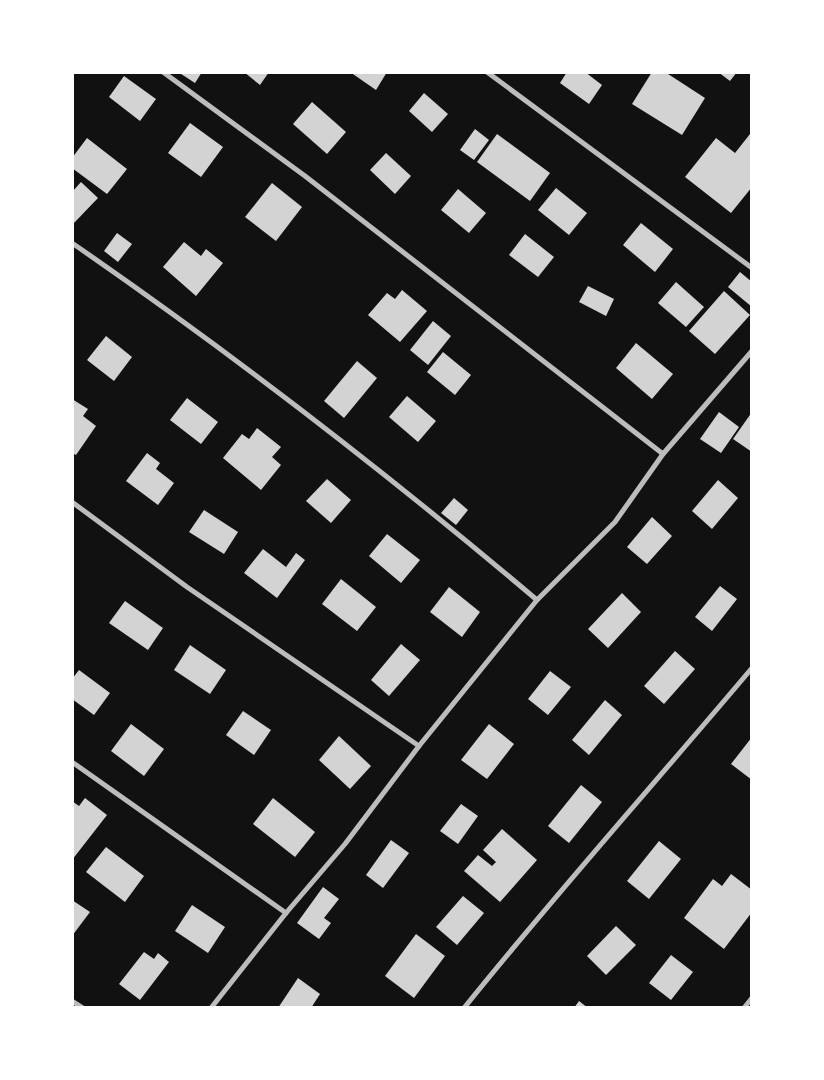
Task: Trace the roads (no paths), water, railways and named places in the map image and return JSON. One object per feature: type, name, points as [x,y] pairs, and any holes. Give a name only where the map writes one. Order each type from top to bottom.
[{"type":"street","points":[[163,72],[305,176],[663,454]]},
{"type":"street","points":[[486,72],[752,268]]},
{"type":"street","points":[[72,243],[150,297],[298,407],[454,530],[537,600]]},
{"type":"street","points":[[211,1008],[286,913],[345,844],[418,746],[537,600],[614,522],[663,454],[752,351]]},
{"type":"street","points":[[72,502],[187,587],[418,746]]},
{"type":"street","points":[[464,1008],[528,929],[752,668]]},
{"type":"street","points":[[72,762],[286,913]]},
{"type":"street","points":[[744,1008],[752,998]]},
{"type":"street","points":[[72,1000],[83,1008]]}]
